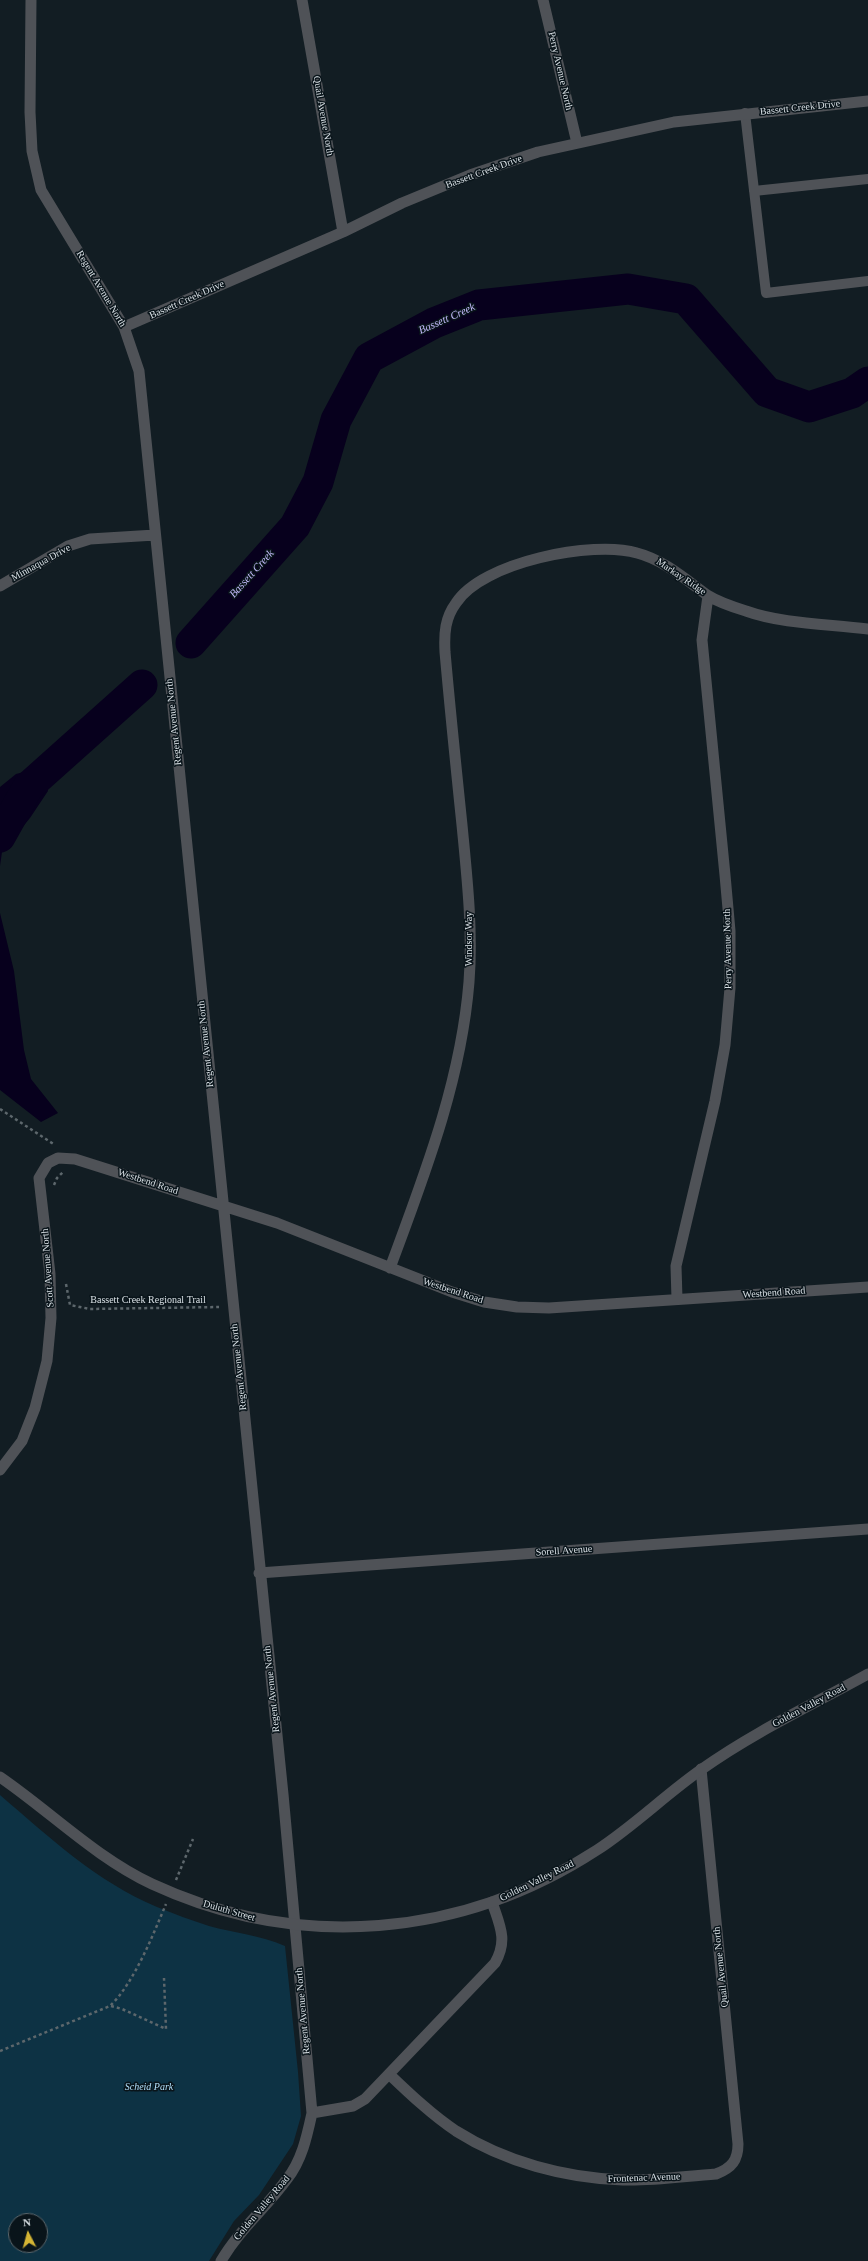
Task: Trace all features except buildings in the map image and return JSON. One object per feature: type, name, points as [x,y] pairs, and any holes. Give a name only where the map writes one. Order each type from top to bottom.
[{"type":"street","name":"Regent Avenue North","points":[[31,0],[30,112],[32,151],[41,190],[124,327],[139,371],[295,1925],[312,2113]]},
{"type":"street","name":"Quail Avenue North","points":[[302,0],[343,232]]},
{"type":"street","name":"Perry Avenue North","points":[[543,0],[577,143]]},
{"type":"street","name":"Bassett Creek Drive","points":[[124,327],[343,232],[402,203],[470,175],[538,152],[674,122],[744,113],[868,101]]},
{"type":"street","name":"Minnaqua Drive","points":[[0,586],[68,546],[90,540],[155,535]]},
{"type":"street","name":"Markay Ridge","points":[[456,602],[481,579],[507,568],[532,560],[598,549],[616,549],[637,553],[653,559],[672,569],[708,596],[747,612],[768,617],[868,629]]},
{"type":"street","name":"Perry Avenue North","points":[[677,1299],[676,1266],[715,1101],[725,1045],[730,988],[730,931],[702,640],[708,596]]},
{"type":"street","name":"Windsor Way","points":[[390,1268],[423,1181],[445,1110],[469,984],[471,934],[468,885],[444,652],[444,634],[447,618],[456,602]]},
{"type":"street","name":"Westbend Road","points":[[58,1158],[75,1159],[277,1223],[452,1292],[484,1302],[517,1307],[549,1308],[868,1287]]},
{"type":"street","name":"Scott Avenue North","points":[[0,1470],[22,1441],[35,1408],[47,1361],[51,1318],[50,1274],[40,1178],[48,1163],[58,1158]]},
{"type":"street","name":"Sorell Avenue","points":[[259,1574],[868,1529]]},
{"type":"street","name":"Golden Valley Road","points":[[221,2261],[248,2222],[288,2179],[305,2142],[312,2113],[353,2106],[365,2099],[495,1963],[500,1954],[502,1936],[492,1902],[564,1869],[598,1850],[701,1769],[745,1741],[868,1674]]},
{"type":"street","name":"Quail Avenue North","points":[[701,1769],[738,2144],[738,2155],[733,2163]]},
{"type":"street","name":"Duluth Street","points":[[0,1777],[100,1854],[151,1883],[204,1905],[262,1921],[320,1928],[356,1928],[402,1924],[442,1916],[492,1902]]},
{"type":"street","name":"Frontenac Avenue","points":[[389,2074],[414,2098],[456,2131],[494,2151],[529,2165],[593,2178],[624,2180],[716,2174],[726,2170],[733,2163]]},
{"type":"lane","points":[[744,113],[766,292],[868,281]]},
{"type":"lane","points":[[754,191],[868,179]]},
{"type":"path","points":[[0,1109],[57,1146],[58,1158],[64,1173],[57,1178],[54,1186],[55,1192]]},
{"type":"path","name":"Bassett Creek Regional Trail","points":[[64,1276],[70,1305],[90,1309],[219,1307]]},
{"type":"path","points":[[0,2051],[110,2006],[118,1998],[153,1935]]},
{"type":"path","points":[[110,2006],[122,2009],[166,2029],[164,1978]]},
{"type":"green space","name":"Scheid Park","points":[[0,1795],[74,1857],[94,1872],[135,1897],[163,1910],[209,1926],[276,1942],[285,1946],[301,2116],[293,2144],[259,2195],[234,2221],[209,2261],[0,2261]]},
{"type":"shaded area","points":[[43,767],[48,791],[30,818],[2,852],[0,866],[0,787],[16,774]]},
{"type":"shaded area","points":[[0,913],[14,971],[24,1050],[31,1079],[58,1113],[41,1122],[0,1090]]},
{"type":"waterway","name":"Bassett Creek","points":[[191,643],[295,526],[318,482],[336,420],[369,358],[434,323],[479,305],[628,289],[686,299],[767,392],[809,407],[852,393],[868,382]]},
{"type":"waterway","name":"Bassett Creek","points":[[0,837],[28,787],[142,685]]}]
